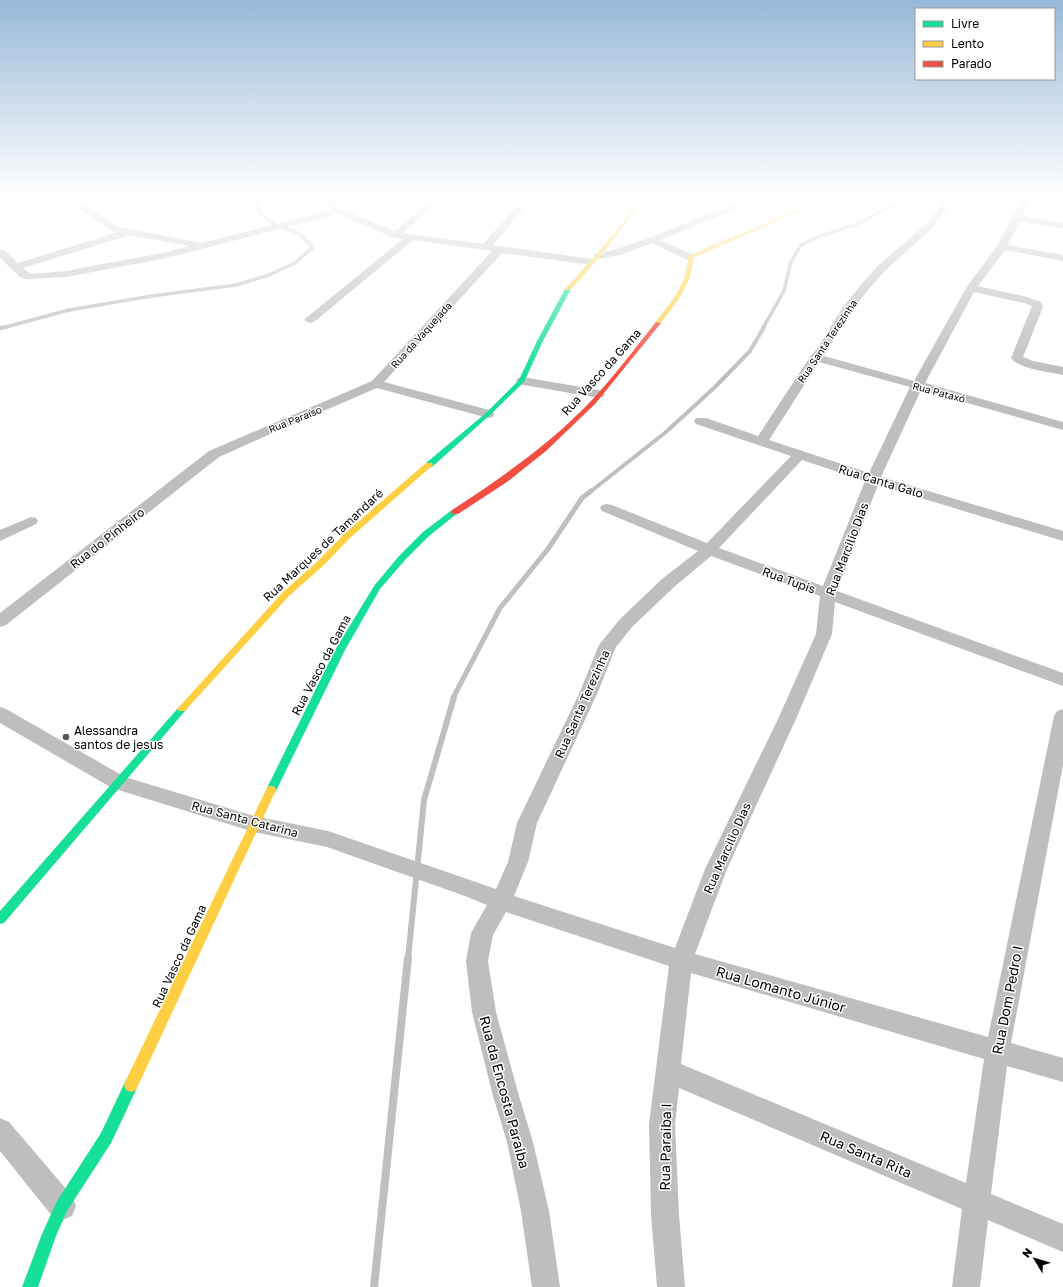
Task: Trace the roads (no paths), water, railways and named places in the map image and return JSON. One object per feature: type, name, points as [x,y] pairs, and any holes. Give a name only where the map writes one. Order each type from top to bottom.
[{"type":"street","points":[[6,257],[24,275],[30,277],[66,274],[158,257]]},
{"type":"street","points":[[17,267],[48,257]]},
{"type":"street","points":[[310,320],[387,257]]},
{"type":"street","name":"Rua da Vaquejada","points":[[376,384],[493,257]]},
{"type":"street","points":[[574,257],[595,259],[601,257]]},
{"type":"street","name":"Rua Vasco da Gama","points":[[30,1287],[49,1234],[62,1206],[106,1138],[254,824],[340,650],[377,588],[402,558],[426,534],[454,513],[504,480],[543,449],[580,416],[653,331],[687,279],[691,264],[690,257]]},
{"type":"street","name":"Rua Santa Terezinha","points":[[761,442],[816,357],[822,351],[847,309],[869,282],[895,257]]},
{"type":"street","name":"Rua Marcilio Dias","points":[[681,960],[716,869],[787,719],[824,634],[828,595],[873,479],[917,386],[970,288],[994,257]]},
{"type":"street","name":"Rua Marques de Tamandaré","points":[[0,919],[206,681],[286,594],[321,563],[347,536],[488,414],[522,381],[540,341],[566,292],[595,259]]},
{"type":"street","points":[[970,288],[1027,300],[1037,304],[1038,307],[1017,358],[1029,364],[1063,371]]},
{"type":"street","name":"Rua Pataxó","points":[[816,357],[1063,426]]},
{"type":"street","points":[[522,381],[599,394]]},
{"type":"street","points":[[376,384],[488,414]]},
{"type":"street","name":"Rua Paraíso","points":[[214,454],[376,384]]},
{"type":"street","name":"Rua Canta Galo","points":[[701,421],[873,479],[1063,536]]},
{"type":"street","name":"Rua do Pinheiro","points":[[0,621],[214,454]]},
{"type":"street","name":"Rua Santa Terezinha","points":[[501,901],[518,862],[527,823],[588,694],[608,645],[626,623],[652,598],[709,550],[799,455]]},
{"type":"street","name":"Rua Tupis","points":[[607,508],[709,550],[828,595],[1063,680]]},
{"type":"street","points":[[0,536],[31,521]]},
{"type":"street","name":"Rua Santa Catarina","points":[[0,714],[119,783],[254,824],[328,839],[472,889],[501,901]]},
{"type":"street","name":"Rua Dom Pedro I","points":[[966,1287],[978,1202],[989,1096],[1063,716]]},
{"type":"street","name":"Rua Lomanto Júnior","points":[[501,901],[681,960],[1063,1070]]},
{"type":"street","name":"Rua da Encosta Paraiba","points":[[501,901],[482,933],[477,961],[478,977],[484,1012],[506,1096],[520,1142],[535,1211],[546,1287]]},
{"type":"street","name":"Rua Paraiba I","points":[[671,1287],[665,1215],[662,1124],[681,960]]},
{"type":"street","name":"Rua Santa Rita","points":[[668,1071],[1063,1238]]},
{"type":"street","points":[[0,1131],[62,1206]]},
{"type":"waterway","points":[[5,327],[69,310],[152,296],[236,285],[269,275],[295,263],[302,257]]},
{"type":"waterway","points":[[763,328],[784,291],[791,262],[794,257]]},
{"type":"waterway","points":[[0,328],[5,327]]},
{"type":"waterway","points":[[590,492],[666,432],[715,387],[750,351],[764,327]]},
{"type":"waterway","points":[[453,698],[500,608],[548,549],[582,498],[591,491]]},
{"type":"waterway","points":[[408,959],[424,800],[454,697]]},
{"type":"waterway","points":[[374,1287],[408,958]]},
{"type":"place","name":"Alessandra santos de jesus","points":[[66,737]]}]
